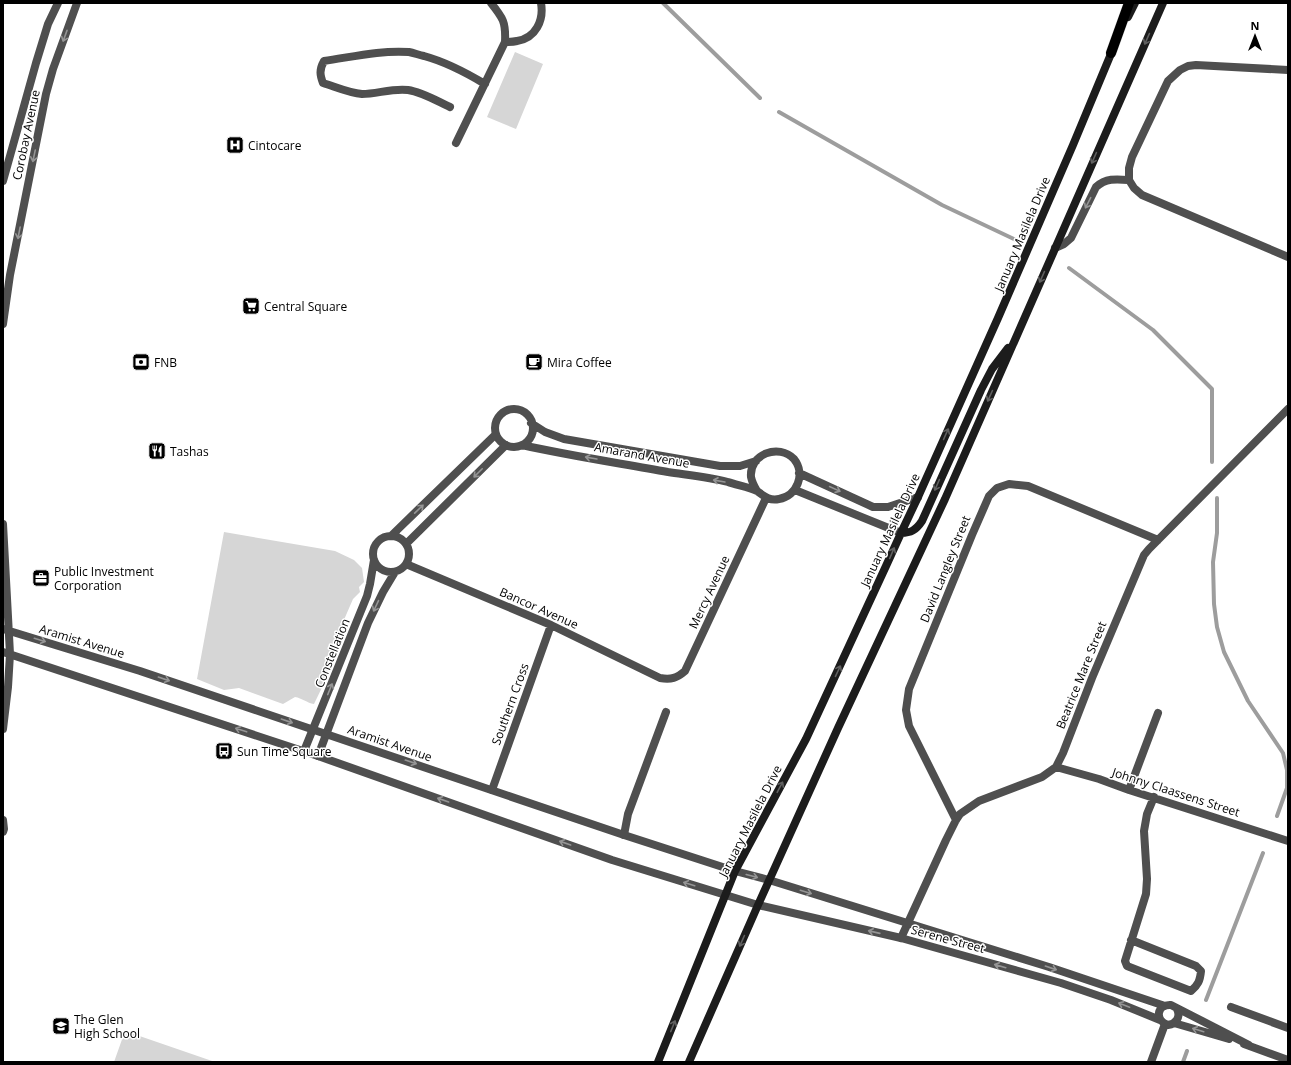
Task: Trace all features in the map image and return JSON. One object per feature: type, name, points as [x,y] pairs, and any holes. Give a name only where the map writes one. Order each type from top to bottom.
[{"type":"main road","points":[[1110,53],[1130,3]]},
{"type":"main road","name":"January Masilela Drive","points":[[658,1062],[735,871],[806,739],[883,574],[900,533],[918,497],[1008,297],[1110,53],[1135,3]]},
{"type":"main road","points":[[689,1062],[844,714],[945,499],[1162,3]]},
{"type":"main road","points":[[900,533],[912,532],[922,521],[955,445],[992,368],[1014,340]]},
{"type":"street","name":"Corobay Avenue","points":[[3,181],[48,24],[58,3]]},
{"type":"street","name":"Corobay Avenue","points":[[3,324],[10,275],[46,94],[53,69],[77,3]]},
{"type":"street","points":[[456,143],[504,42],[504,21],[491,3]]},
{"type":"street","points":[[504,42],[517,41],[534,32],[541,21],[541,3]]},
{"type":"street","points":[[450,107],[409,90],[363,94],[351,92],[323,83],[320,75],[320,68],[324,61],[376,53],[410,52],[436,60],[464,72],[485,84]]},
{"type":"street","points":[[1288,70],[1196,65],[1188,66],[1177,72],[1165,86],[1132,158],[1129,168],[1129,180],[1137,192],[1146,198],[1288,257]]},
{"type":"street","points":[[1055,248],[1064,244],[1071,238],[1096,187],[1110,179],[1129,180]]},
{"type":"street","name":"Beatrice Mare Street","points":[[1056,767],[1144,555],[1288,410]]},
{"type":"street","points":[[506,411],[522,411],[526,414],[531,423],[532,428],[530,438],[522,445],[517,447],[501,443],[496,434],[495,428],[498,418],[506,411]]},
{"type":"street","name":"Amarand Avenue","points":[[531,423],[546,432],[564,439],[720,466],[740,466],[756,461]]},
{"type":"street","points":[[391,536],[397,537],[406,544],[409,554],[406,564],[399,570],[395,572],[386,572],[380,569],[372,555],[376,544],[380,540],[391,536],[496,434]]},
{"type":"street","points":[[406,544],[506,445]]},
{"type":"street","name":"Amarand Avenue","points":[[522,445],[553,452],[726,482],[757,491]]},
{"type":"street","points":[[768,452],[784,452],[790,456],[798,466],[798,484],[795,490],[779,499],[766,498],[757,491],[752,484],[752,468],[756,461],[761,455],[768,452]]},
{"type":"street","points":[[799,473],[873,507],[888,507],[918,497]]},
{"type":"street","name":"David Langley Street","points":[[956,820],[912,735],[906,717],[907,701],[912,683],[989,496],[997,488],[1009,484],[1028,486],[1158,540]]},
{"type":"street","points":[[795,490],[900,533]]},
{"type":"street","name":"Mercy Avenue","points":[[660,678],[672,679],[685,671],[766,498]]},
{"type":"street","points":[[3,524],[8,688],[3,729]]},
{"type":"street","name":"Constellation","points":[[304,751],[314,730],[367,596],[374,560]]},
{"type":"street","name":"Bancor Avenue","points":[[406,564],[551,626],[660,678]]},
{"type":"street","name":"Constellation","points":[[318,756],[368,623],[383,592],[395,572]]},
{"type":"street","name":"Southern Cross","points":[[492,790],[551,626]]},
{"type":"street","name":"Aramist Avenue","points":[[6,630],[140,671],[624,835],[735,871],[769,880]]},
{"type":"street","points":[[6,653],[304,751],[612,860],[726,895]]},
{"type":"street","points":[[624,835],[628,814],[666,712]]},
{"type":"street","points":[[1129,790],[1158,713]]},
{"type":"street","points":[[900,938],[956,820],[966,809],[978,801],[1042,777],[1056,767]]},
{"type":"street","name":"Johnny Claassens Street","points":[[1056,767],[1086,775],[1288,841]]},
{"type":"street","points":[[1131,940],[1196,966],[1201,971],[1200,980],[1197,987],[1191,991],[1127,966],[1125,961],[1131,940],[1146,894],[1147,879],[1144,831],[1147,814],[1154,797]]},
{"type":"street","points":[[3,820],[3,832]]},
{"type":"street","name":"Serene Street","points":[[769,880],[1048,967],[1165,1006]]},
{"type":"street","name":"Serene Street","points":[[726,895],[758,905],[900,938],[1061,983],[1110,1000],[1162,1022]]},
{"type":"street","points":[[1151,1062],[1162,1022],[1159,1013],[1165,1006],[1171,1005],[1249,1045]]},
{"type":"street","points":[[1231,1007],[1288,1028]]},
{"type":"street","points":[[1162,1022],[1168,1025],[1174,1023],[1179,1015],[1177,1009]]},
{"type":"street","points":[[1174,1023],[1249,1045],[1288,1060]]},
{"type":"shaded area","points":[[515,52],[543,64],[516,129],[487,117]]},
{"type":"shaded area","points":[[224,532],[335,551],[354,560],[362,568],[364,582],[359,587],[360,592],[353,599],[327,659],[328,675],[314,704],[295,697],[283,704],[239,688],[224,690],[197,679]]},
{"type":"shaded area","points":[[125,1031],[215,1062],[114,1062]]},
{"type":"waterway","points":[[663,3],[760,98]]},
{"type":"waterway","points":[[779,112],[942,205],[1016,240]]},
{"type":"waterway","points":[[1069,268],[1153,330],[1212,389],[1212,462]]},
{"type":"waterway","points":[[1217,498],[1217,533],[1213,562],[1214,604],[1217,627],[1224,652],[1248,701],[1283,753],[1287,770],[1287,788],[1277,816]]},
{"type":"waterway","points":[[1206,1000],[1263,853]]},
{"type":"waterway","points":[[1183,1062],[1187,1051]]},
{"type":"place","name":"Cintocare","points":[[235,145]]},
{"type":"place","name":"Central Square","points":[[251,306]]},
{"type":"place","name":"FNB","points":[[141,362]]},
{"type":"place","name":"Mira Coffee","points":[[534,362]]},
{"type":"place","name":"Tashas","points":[[157,451]]},
{"type":"place","name":"Public Investment Corporation","points":[[41,578]]},
{"type":"place","name":"Sun Time Square","points":[[224,751]]},
{"type":"place","name":"The Glen High School","points":[[61,1026]]}]
